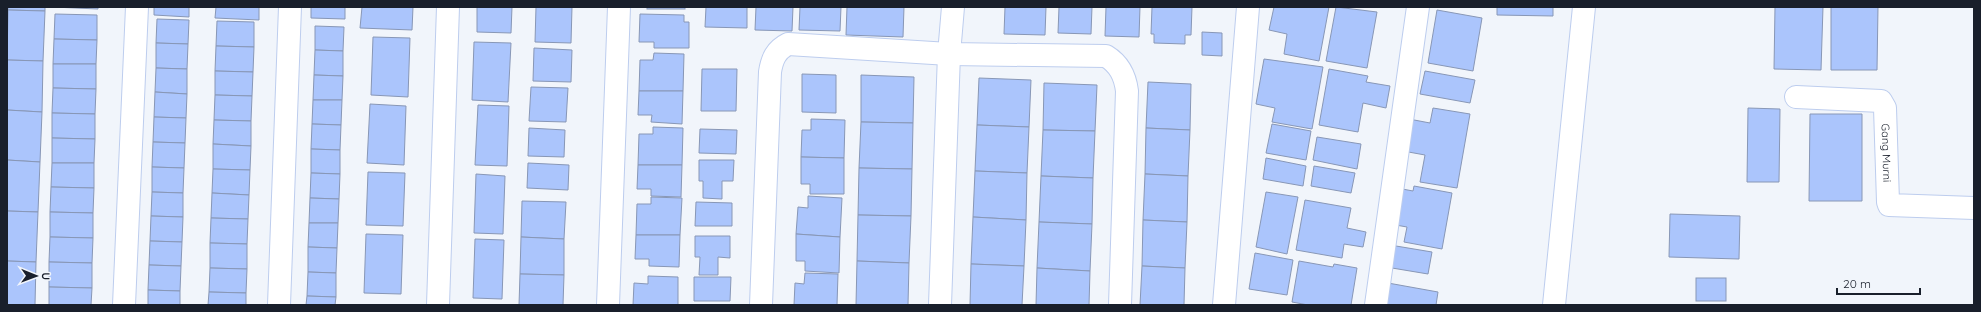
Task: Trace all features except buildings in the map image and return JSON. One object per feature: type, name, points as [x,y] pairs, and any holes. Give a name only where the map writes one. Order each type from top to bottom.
[{"type":"street","points":[[124,305],[138,7]]},
{"type":"street","points":[[279,305],[290,7]]},
{"type":"street","points":[[438,305],[448,7]]},
{"type":"street","points":[[608,305],[619,7]]},
{"type":"street","points":[[940,305],[949,54],[953,7]]},
{"type":"street","points":[[1224,305],[1248,7]]},
{"type":"street","points":[[1376,305],[1418,7]]},
{"type":"street","points":[[1554,305],[1584,7]]},
{"type":"street","points":[[761,305],[770,72],[772,61],[777,52],[788,44],[949,54],[1106,56],[1119,68],[1125,80],[1127,91],[1120,305]]},
{"type":"street","name":"Gang Murni","points":[[1796,97],[1881,102],[1885,108],[1889,205],[1974,208]]}]
